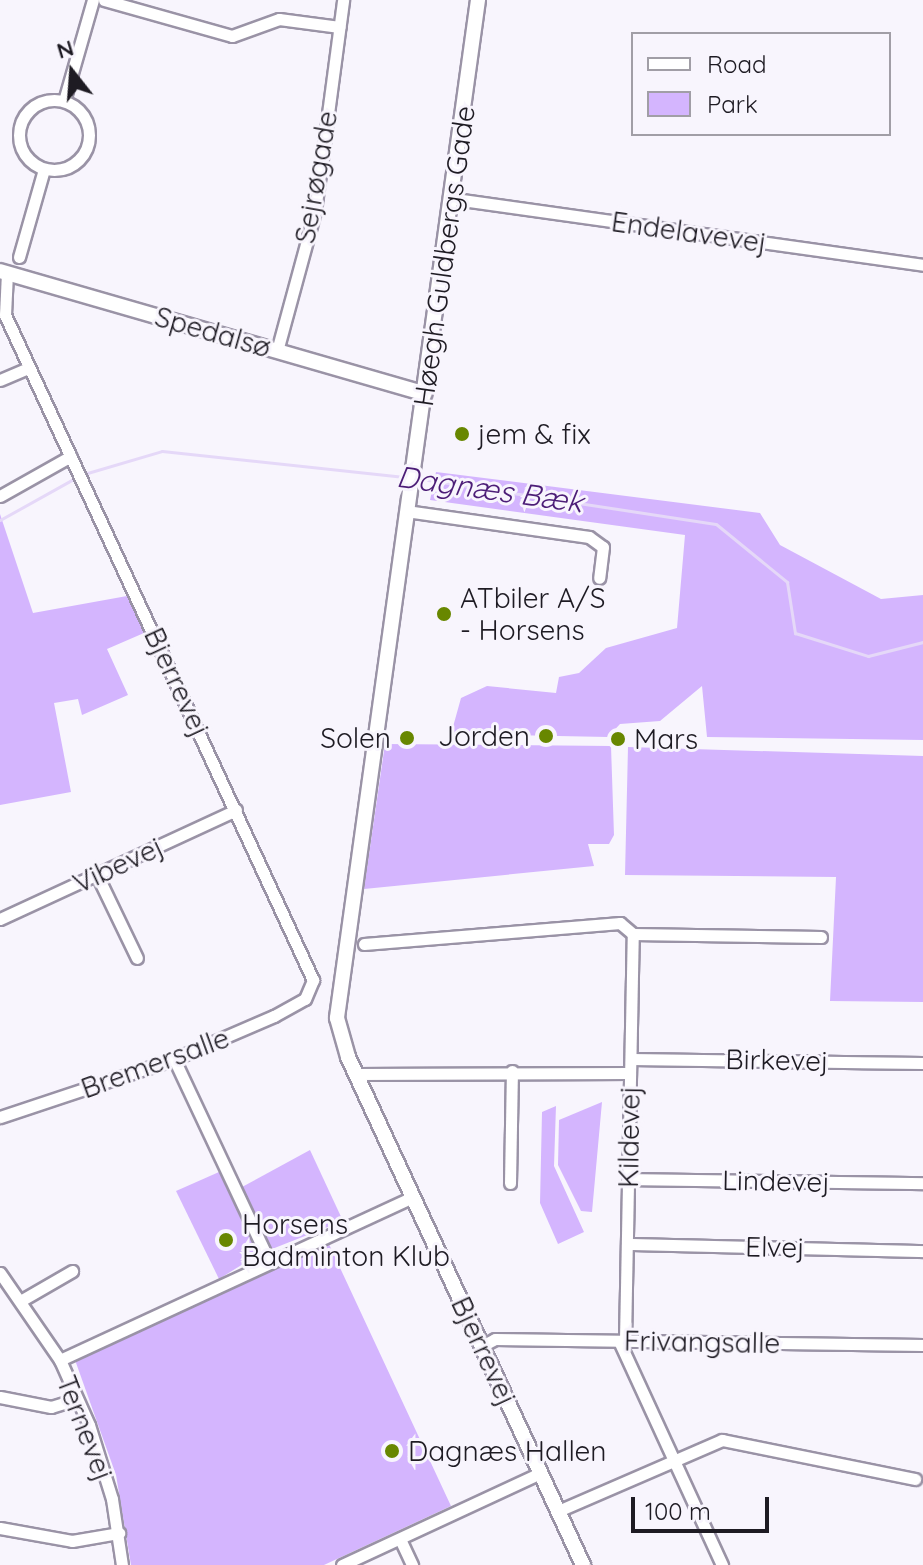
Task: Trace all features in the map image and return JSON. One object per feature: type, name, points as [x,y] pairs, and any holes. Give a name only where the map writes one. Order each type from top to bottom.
[{"type":"street","points":[[64,101],[93,0]]},
{"type":"street","points":[[104,0],[232,36],[279,19],[339,27]]},
{"type":"street","name":"Sejrøgade","points":[[277,351],[315,211],[343,0]]},
{"type":"street","name":"Høegh Guldbergs Gade","points":[[336,1003],[409,490],[455,199],[478,0]]},
{"type":"street","points":[[64,101],[85,117],[88,145],[71,165],[44,169],[23,152],[20,125],[37,104],[64,101]]},
{"type":"street","points":[[19,257],[44,169]]},
{"type":"street","name":"Endelavevej","points":[[455,199],[923,265]]},
{"type":"street","name":"Spedalsø","points":[[4,272],[425,394]]},
{"type":"street","name":"Bjerrevej","points":[[4,272],[2,307],[28,368],[310,968],[305,999]]},
{"type":"street","points":[[0,380],[28,368]]},
{"type":"street","points":[[0,496],[72,458]]},
{"type":"street","points":[[406,511],[589,537],[603,547],[599,578]]},
{"type":"street","name":"Vibevej","points":[[0,919],[236,810]]},
{"type":"street","points":[[97,875],[137,958]]},
{"type":"street","points":[[364,944],[620,923],[633,934],[821,937]]},
{"type":"street","name":"Kildevej","points":[[622,1340],[629,1179],[633,934]]},
{"type":"street","name":"Bremersalle","points":[[0,1117],[174,1059],[305,999]]},
{"type":"street","name":"Bjerrevej","points":[[336,1003],[356,1074],[583,1565]]},
{"type":"street","points":[[174,1059],[270,1263]]},
{"type":"street","name":"Birkevej","points":[[631,1059],[923,1063]]},
{"type":"street","points":[[510,1183],[512,1071]]},
{"type":"street","points":[[356,1074],[512,1071],[630,1073]]},
{"type":"street","name":"Lindevej","points":[[629,1179],[923,1183]]},
{"type":"street","points":[[60,1360],[413,1197]]},
{"type":"street","name":"Elvej","points":[[627,1244],[923,1251]]},
{"type":"street","points":[[22,1300],[72,1271]]},
{"type":"street","name":"Ternevej","points":[[0,1273],[22,1300],[60,1360],[77,1399],[119,1533],[122,1565]]},
{"type":"street","name":"Frivangsalle","points":[[482,1346],[495,1339],[923,1345]]},
{"type":"street","points":[[622,1340],[722,1565]]},
{"type":"street","points":[[0,1397],[51,1407],[77,1399]]},
{"type":"street","points":[[558,1511],[672,1457],[722,1440],[915,1479]]},
{"type":"street","points":[[342,1565],[540,1473]]},
{"type":"street","points":[[0,1528],[72,1541],[119,1533]]},
{"type":"street","points":[[400,1539],[412,1565]]},
{"type":"green space","points":[[436,472],[760,513],[780,545],[881,599],[923,595],[923,740],[707,737],[702,686],[660,721],[620,724],[608,737],[451,734],[461,698],[487,686],[556,693],[559,677],[579,673],[606,648],[677,628],[685,535],[430,500]]},
{"type":"green space","points":[[0,514],[33,613],[127,596],[144,633],[107,649],[128,695],[82,715],[78,699],[54,703],[71,792],[0,805]]},
{"type":"green space","points":[[385,744],[611,746],[614,835],[609,844],[588,844],[594,866],[364,889]]},
{"type":"green space","points":[[628,747],[923,756],[923,1002],[830,1001],[836,877],[625,875]]},
{"type":"green space","points":[[602,1102],[592,1212],[581,1211],[558,1165],[559,1120]]},
{"type":"green space","points":[[556,1106],[554,1166],[584,1232],[558,1244],[540,1203],[542,1112]]},
{"type":"green space","points":[[310,1150],[343,1221],[272,1249],[242,1187]]},
{"type":"green space","points":[[219,1172],[259,1254],[219,1279],[176,1191]]},
{"type":"green space","points":[[328,1242],[451,1506],[324,1565],[131,1565],[116,1475],[75,1360]]},
{"type":"waterway","name":"Dagnæs Bæk","points":[[84,474],[162,451],[407,477]]},
{"type":"waterway","name":"Dagnæs Bæk","points":[[0,520],[77,477]]},
{"type":"waterway","name":"Dagnæs Bæk","points":[[415,478],[716,524],[787,582],[795,633],[868,656],[923,642]]},
{"type":"place","name":"jem & fix","points":[[462,434]]},
{"type":"place","name":"ATbiler A/S - Horsens","points":[[444,614]]},
{"type":"place","name":"Jorden","points":[[546,736]]},
{"type":"place","name":"Solen","points":[[407,738]]},
{"type":"place","name":"Mars","points":[[618,739]]},
{"type":"place","name":"Horsens Badminton Klub","points":[[226,1240]]},
{"type":"place","name":"Dagnæs Hallen","points":[[392,1451]]}]
